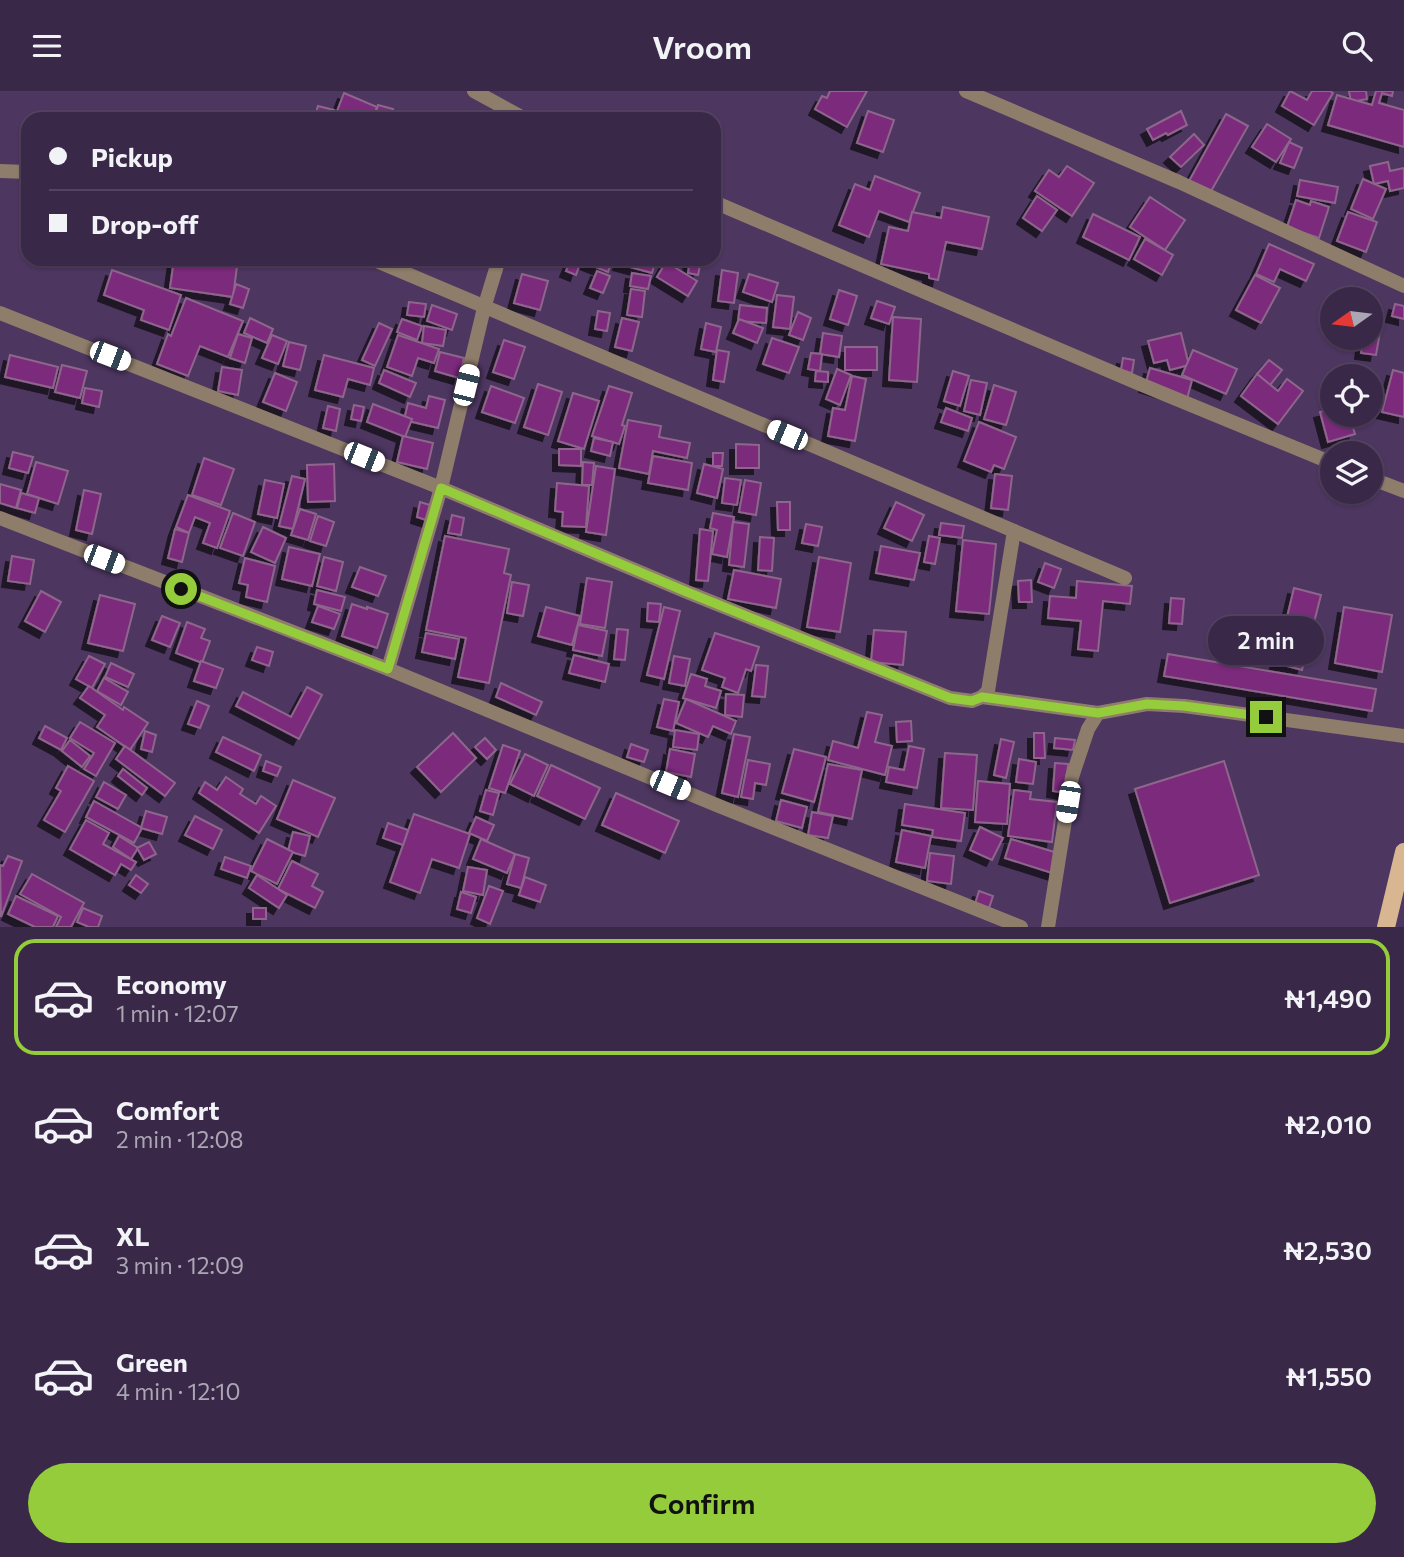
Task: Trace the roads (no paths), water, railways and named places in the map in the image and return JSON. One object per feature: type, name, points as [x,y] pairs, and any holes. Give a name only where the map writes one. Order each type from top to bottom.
[{"type":"main road","points":[[1386,927],[1404,852]]},
{"type":"street","points":[[474,91],[512,112]]},
{"type":"street","points":[[966,91],[1179,182],[1404,285]]},
{"type":"street","points":[[0,171],[21,171]]},
{"type":"street","points":[[721,205],[1320,458]]},
{"type":"street","points":[[388,266],[1125,578]]},
{"type":"street","points":[[388,669],[441,488],[497,266]]},
{"type":"street","points":[[0,313],[441,488],[687,592],[950,698],[972,701],[988,691],[1014,531]]},
{"type":"street","points":[[1383,483],[1404,491]]},
{"type":"street","points":[[0,518],[388,669],[1021,927]]},
{"type":"street","points":[[982,697],[1098,713],[1147,704],[1184,706],[1404,736]]},
{"type":"street","points":[[1048,927],[1072,776],[1088,729],[1098,713]]}]
